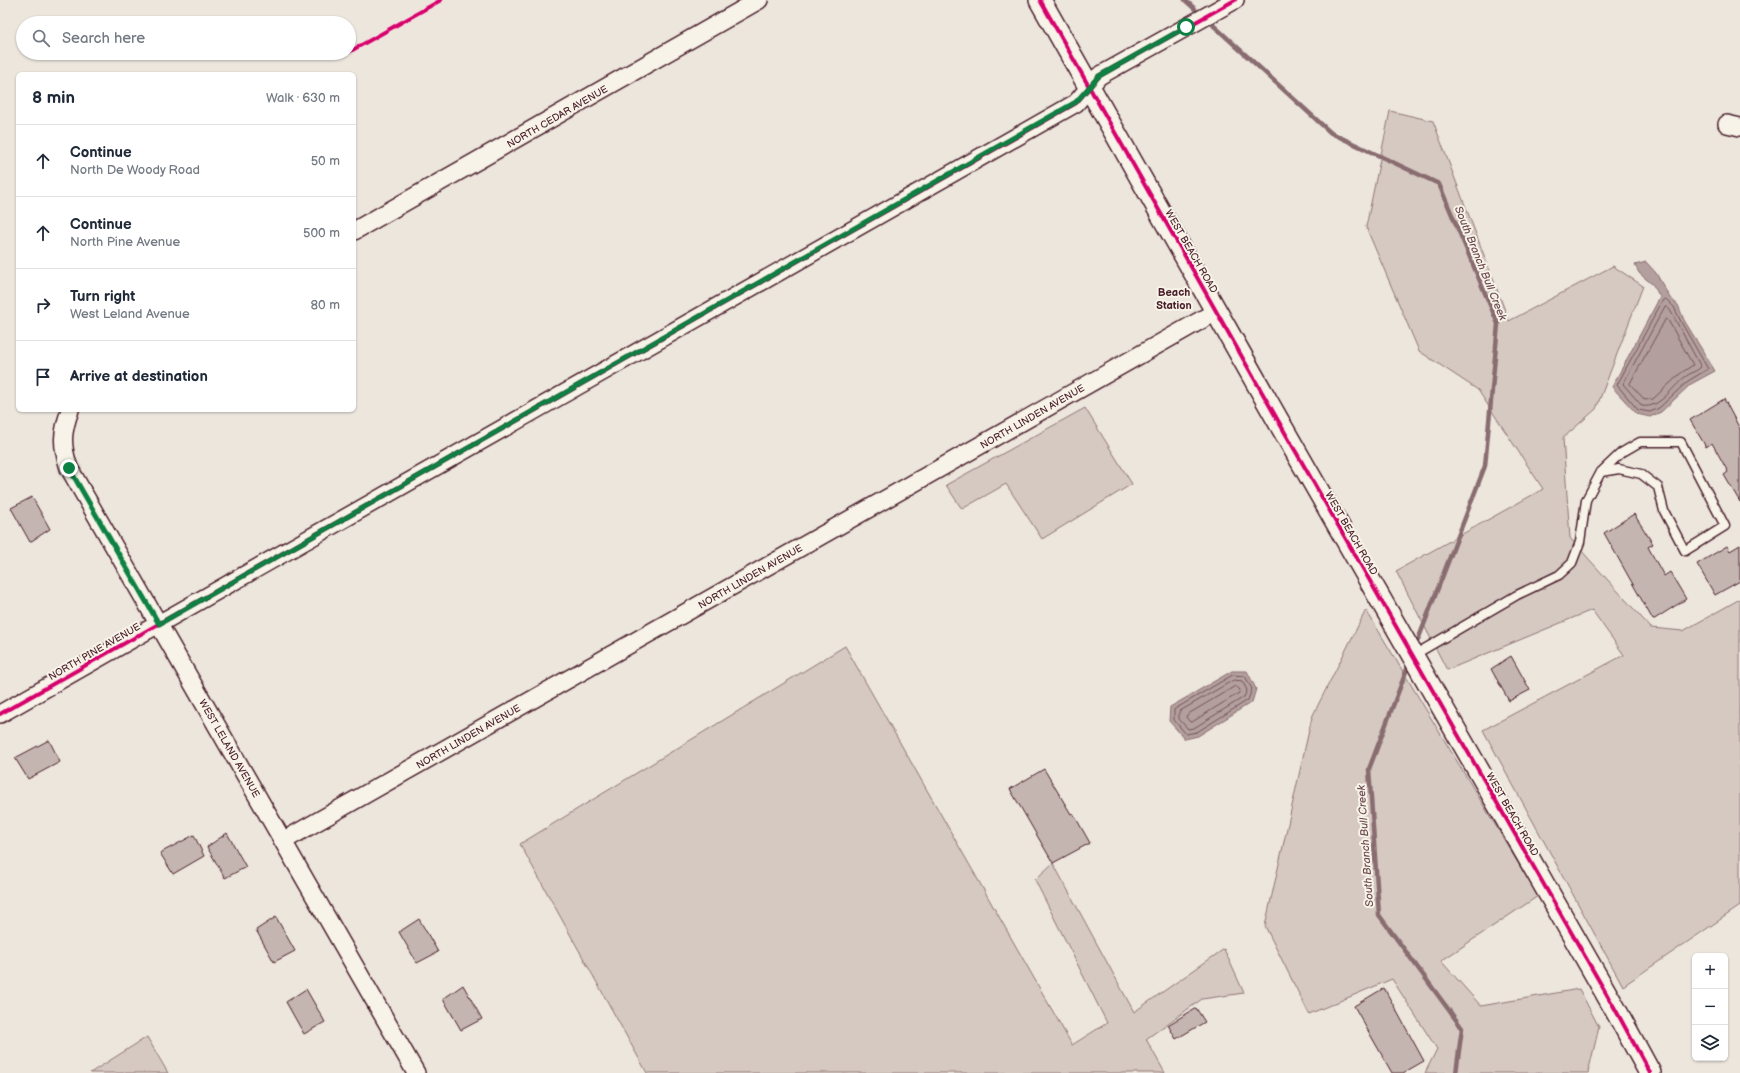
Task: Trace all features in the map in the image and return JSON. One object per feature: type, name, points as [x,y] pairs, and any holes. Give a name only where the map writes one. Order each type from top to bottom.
[{"type":"street","name":"NORTH CEDAR AVENUE","points":[[356,230],[759,0]]},
{"type":"street","name":"WEST BEACH ROAD","points":[[1040,0],[1614,1007],[1650,1073]]},
{"type":"street","name":"NORTH PINE AVENUE","points":[[0,714],[1076,102],[1099,76],[1235,0]]},
{"type":"street","name":"NORTH LINDEN AVENUE","points":[[283,841],[1217,311]]},
{"type":"street","name":"WEST LELAND AVENUE","points":[[68,414],[63,428],[63,451],[69,468],[416,1073]]},
{"type":"lane","points":[[1413,656],[1517,595],[1559,575],[1572,563],[1580,542],[1586,500],[1601,472],[1620,453],[1640,442],[1681,442],[1725,526],[1685,551],[1664,511],[1658,488],[1641,474],[1619,469],[1601,472]]},
{"type":"shaded area","points":[[1390,111],[1433,121],[1509,321],[1613,266],[1643,286],[1596,409],[1563,438],[1570,538],[1651,628],[1683,631],[1740,599],[1740,906],[1623,986],[1483,730],[1624,655],[1592,610],[1447,670],[1396,571],[1543,489],[1478,390],[1419,351],[1366,227]]},
{"type":"shaded area","points":[[1085,408],[1132,484],[1042,539],[1006,484],[962,509],[946,485]]},
{"type":"shaded area","points":[[1366,610],[1538,896],[1441,961],[1481,1006],[1579,989],[1599,1027],[1588,1073],[1425,1073],[1437,1049],[1392,979],[1309,1014],[1265,926],[1312,717]]},
{"type":"shaded area","points":[[845,646],[1072,1045],[1107,1023],[1035,880],[1053,863],[1134,1012],[1224,949],[1244,993],[1202,999],[1146,1039],[1165,1073],[647,1073],[520,844]]},
{"type":"shaded area","points":[[147,1037],[168,1073],[90,1073]]},
{"type":"water","points":[[1646,262],[1656,273],[1670,298],[1678,305],[1684,320],[1715,371],[1691,384],[1661,412],[1650,417],[1637,414],[1612,387],[1660,297],[1653,285],[1639,273],[1635,265]]},
{"type":"water","points":[[1232,671],[1247,671],[1256,689],[1252,702],[1198,736],[1185,739],[1169,721],[1170,707]]},
{"type":"building","points":[[1724,399],[1740,429],[1740,502],[1724,475],[1728,472],[1712,443],[1706,447],[1690,420]]},
{"type":"building","points":[[32,497],[50,529],[30,542],[11,508]]},
{"type":"building","points":[[1634,514],[1653,544],[1648,547],[1664,576],[1670,572],[1686,599],[1653,620],[1604,533]]},
{"type":"building","points":[[1740,545],[1740,581],[1715,595],[1697,564],[1727,546],[1730,551]]},
{"type":"building","points":[[1511,656],[1530,690],[1509,701],[1491,669]]},
{"type":"building","points":[[49,740],[60,762],[28,779],[15,758]]},
{"type":"building","points":[[1044,769],[1071,814],[1073,813],[1090,843],[1053,863],[1010,789]]},
{"type":"building","points":[[227,833],[246,867],[225,878],[207,847]]},
{"type":"building","points":[[194,835],[204,856],[173,874],[160,853]]},
{"type":"building","points":[[276,917],[295,951],[274,962],[256,930]]},
{"type":"building","points":[[419,919],[438,952],[417,963],[399,932]]},
{"type":"building","points":[[463,985],[482,1019],[461,1030],[443,999]]},
{"type":"building","points":[[1384,988],[1424,1061],[1403,1073],[1392,1073],[1354,1006]]},
{"type":"building","points":[[306,989],[325,1022],[304,1034],[286,1002]]},
{"type":"building","points":[[1196,1008],[1205,1022],[1176,1039],[1168,1025]]},
{"type":"waterway","name":"South Branch Bull Creek","points":[[1185,0],[1195,9]]},
{"type":"waterway","name":"South Branch Bull Creek","points":[[1213,25],[1331,133],[1439,184],[1498,324],[1485,466],[1418,640]]},
{"type":"waterway","name":"South Branch Bull Creek","points":[[1407,669],[1369,769],[1379,915],[1462,1028],[1456,1073]]},
{"type":"cycle path","points":[[356,48],[441,0]]},
{"type":"cycle path","points":[[1040,0],[1280,424],[1614,1007],[1650,1073]]},
{"type":"cycle path","points":[[0,714],[1076,103],[1099,76],[1235,0]]},
{"type":"district","name":"Beach Station","points":[[1174,298]]},
{"type":"route","points":[[69,468],[159,624],[1076,102],[1099,76],[1186,27]]}]
